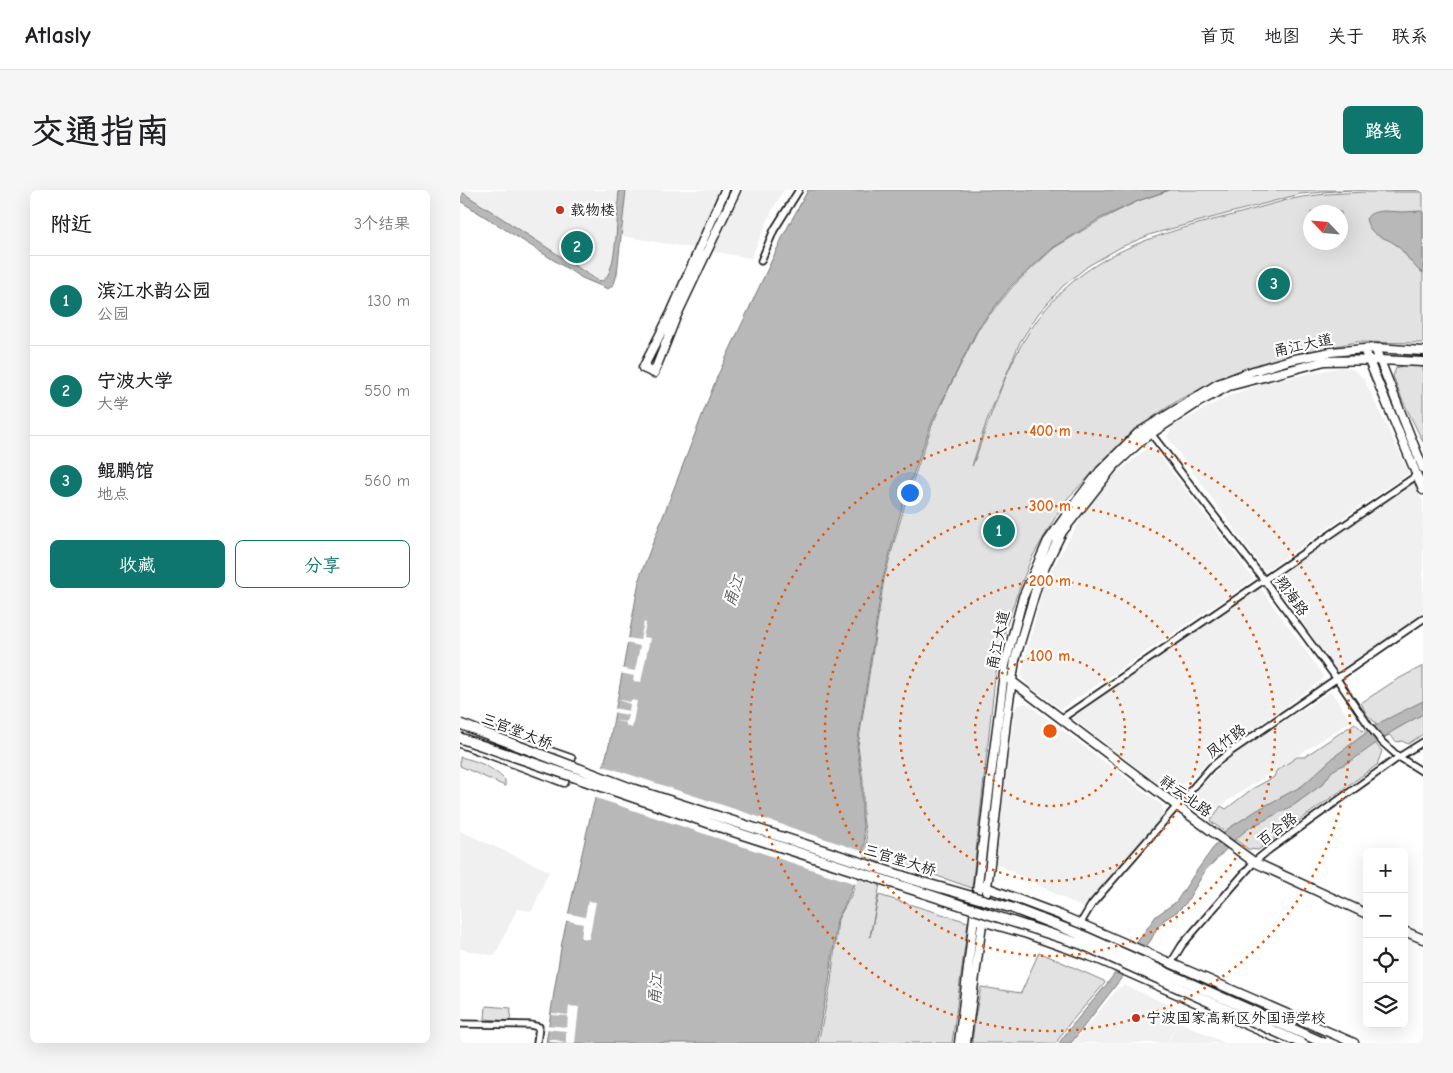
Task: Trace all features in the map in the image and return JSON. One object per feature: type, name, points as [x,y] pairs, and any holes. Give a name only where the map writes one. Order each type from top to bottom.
[{"type":"main road","name":"三官堂大桥","points":[[460,724],[633,789],[921,882],[1012,908],[1082,935],[1324,1043]]},
{"type":"main road","name":"三官堂大桥","points":[[460,738],[742,834],[1081,944],[1301,1043]]},
{"type":"street","points":[[725,190],[671,313],[643,368],[654,373],[676,317],[736,190]]},
{"type":"street","points":[[761,261],[774,230],[799,190]]},
{"type":"street","points":[[1375,348],[1423,468]]},
{"type":"street","name":"甬江大道","points":[[966,1043],[1015,660],[1039,579],[1062,532],[1114,466],[1149,431],[1218,384],[1290,360],[1331,352],[1375,348],[1423,351]]},
{"type":"street","points":[[1364,349],[1423,490]]},
{"type":"street","name":"甬江大道","points":[[959,1043],[1004,676],[1014,626],[1023,597],[1048,541],[1100,470],[1138,433],[1149,431],[1230,386],[1325,361],[1380,360],[1423,362]]},
{"type":"street","name":"翔海路","points":[[1149,431],[1264,580],[1369,726],[1382,742],[1399,757],[1423,772]]},
{"type":"street","points":[[1061,719],[1416,476]]},
{"type":"street","name":"凤竹路","points":[[1080,924],[1092,904],[1211,767],[1423,619]]},
{"type":"street","name":"祥云北路","points":[[1004,676],[1254,862],[1363,912]]},
{"type":"street","points":[[460,720],[571,759],[564,782],[460,743]]},
{"type":"street","name":"百合路","points":[[1171,963],[1182,945],[1254,862],[1399,757],[1423,742]]},
{"type":"street","points":[[978,884],[1080,924],[1354,1043]]},
{"type":"street","points":[[973,919],[1027,934],[1100,960],[1288,1043]]},
{"type":"street","points":[[1408,933],[1423,939]]},
{"type":"street","points":[[460,1024],[530,1025],[538,1027],[537,1043]]},
{"type":"shaded area","points":[[460,190],[784,190],[772,211],[751,258],[616,235],[611,268],[603,283],[589,278],[460,196]]},
{"type":"shaded area","points":[[1170,190],[1348,190],[1300,194],[1152,234],[1121,247],[1088,266],[1063,286],[1038,314],[1020,342],[987,420],[972,466],[1008,371],[1029,331],[1057,296],[1078,277],[1125,249],[1205,222],[1302,197],[1347,193],[1423,192],[1423,343],[1356,342],[1264,363],[1227,377],[1180,399],[1153,417],[1113,452],[1065,501],[1031,559],[1006,627],[995,678],[972,888],[885,858],[870,937],[879,895],[968,922],[952,1043],[818,1043],[831,982],[838,919],[852,894],[867,842],[863,817],[863,780],[858,746],[884,579],[906,500],[933,423],[979,328],[1014,285],[1054,248],[1100,220],[1138,201]]},
{"type":"shaded area","points":[[1405,365],[1423,367],[1423,442],[1393,376],[1396,368]]},
{"type":"shaded area","points":[[1342,367],[1353,369],[1364,379],[1409,473],[1265,571],[1167,437],[1172,427],[1224,398],[1263,383]]},
{"type":"shaded area","points":[[1148,447],[1156,451],[1254,579],[1061,709],[1026,683],[1021,676],[1044,583],[1087,508],[1116,474]]},
{"type":"shaded area","points":[[1413,481],[1423,502],[1423,614],[1338,671],[1272,581]]},
{"type":"shaded area","points":[[1257,588],[1262,590],[1323,675],[1322,680],[1210,760],[1177,790],[1168,791],[1071,717]]},
{"type":"shaded area","points":[[1423,666],[1423,734],[1408,744],[1402,741],[1397,742],[1389,735],[1375,743],[1382,751],[1377,765],[1258,850],[1248,849],[1210,821],[1221,806],[1226,809],[1252,789],[1274,777],[1276,771],[1297,757],[1304,757],[1355,723],[1364,732],[1376,723],[1367,715],[1361,703],[1396,680]]},
{"type":"shaded area","points":[[1331,691],[1351,721],[1212,811],[1192,795],[1233,755]]},
{"type":"shaded area","points":[[1026,703],[1162,805],[1163,815],[1083,908],[995,863],[1014,715],[1016,706]]},
{"type":"shaded area","points":[[460,757],[478,762],[500,775],[505,780],[505,786],[460,766]]},
{"type":"shaded area","points":[[460,831],[549,871],[532,911],[517,909],[495,956],[460,949]]},
{"type":"shaded area","points":[[1039,952],[1105,983],[1069,1024],[1056,1043],[972,1043],[981,987],[1021,993]]},
{"type":"shaded area","name":"宁波国家高新区外国语学校","points":[[1124,985],[1183,1011],[1167,1043],[1073,1043],[1117,989]]},
{"type":"shaded area","points":[[486,1006],[511,1008],[510,1021],[485,1019]]},
{"type":"shaded area","points":[[1178,1021],[1225,1043],[1168,1043]]},
{"type":"water","points":[[619,190],[626,190],[617,274],[614,284],[608,289],[582,278],[460,201],[460,191],[597,280],[602,281],[607,276],[611,267],[614,254]]},
{"type":"water","name":"甬江","points":[[808,190],[1169,190],[1138,201],[1099,219],[1054,247],[1012,285],[978,328],[932,422],[904,500],[883,579],[857,746],[862,782],[862,817],[865,843],[850,894],[837,920],[829,983],[816,1043],[546,1043],[562,942],[590,818],[609,745],[640,576],[717,377],[784,234]]},
{"type":"water","points":[[1384,211],[1421,211],[1423,213],[1423,273],[1415,267],[1395,244],[1371,230],[1366,219],[1369,215]]},
{"type":"water","points":[[1423,701],[1423,714],[1393,731],[1354,759],[1332,771],[1323,784],[1294,805],[1249,828],[1239,836],[1205,871],[1186,903],[1157,928],[1151,940],[1071,1043],[1059,1043],[1107,984],[1156,916],[1176,902],[1226,830],[1259,809],[1302,786],[1335,756],[1381,722]]},
{"type":"pier","points":[[644,622],[646,623],[643,637],[650,638],[641,682],[633,681],[634,676],[620,673],[621,668],[635,671],[640,646],[626,643],[627,638],[640,640]]},
{"type":"pier","points":[[615,699],[630,702],[631,700],[637,701],[632,728],[626,726],[626,723],[611,720],[626,722],[628,715],[612,712],[613,708],[629,711],[630,704]]},
{"type":"pier","points":[[601,765],[865,852],[856,884],[593,797]]},
{"type":"pier","points":[[588,901],[596,902],[589,939],[581,938],[583,924],[564,920],[566,913],[585,917]]},
{"type":"pier","points":[[569,1006],[579,1007],[575,1043],[550,1042],[550,1039],[566,1042],[566,1031],[545,1029],[545,1025],[567,1027],[568,1016],[552,1015],[552,1013],[568,1015]]},
{"type":"place","name":"载物楼","points":[[560,210]]},
{"type":"place","name":"宁波大学","points":[[577,247]]},
{"type":"place","name":"鲲鹏馆","points":[[1274,284]]},
{"type":"place","name":"滨江水韵公园","points":[[999,531]]},
{"type":"place","name":"宁波国家高新区外国语学校","points":[[1136,1018]]}]
